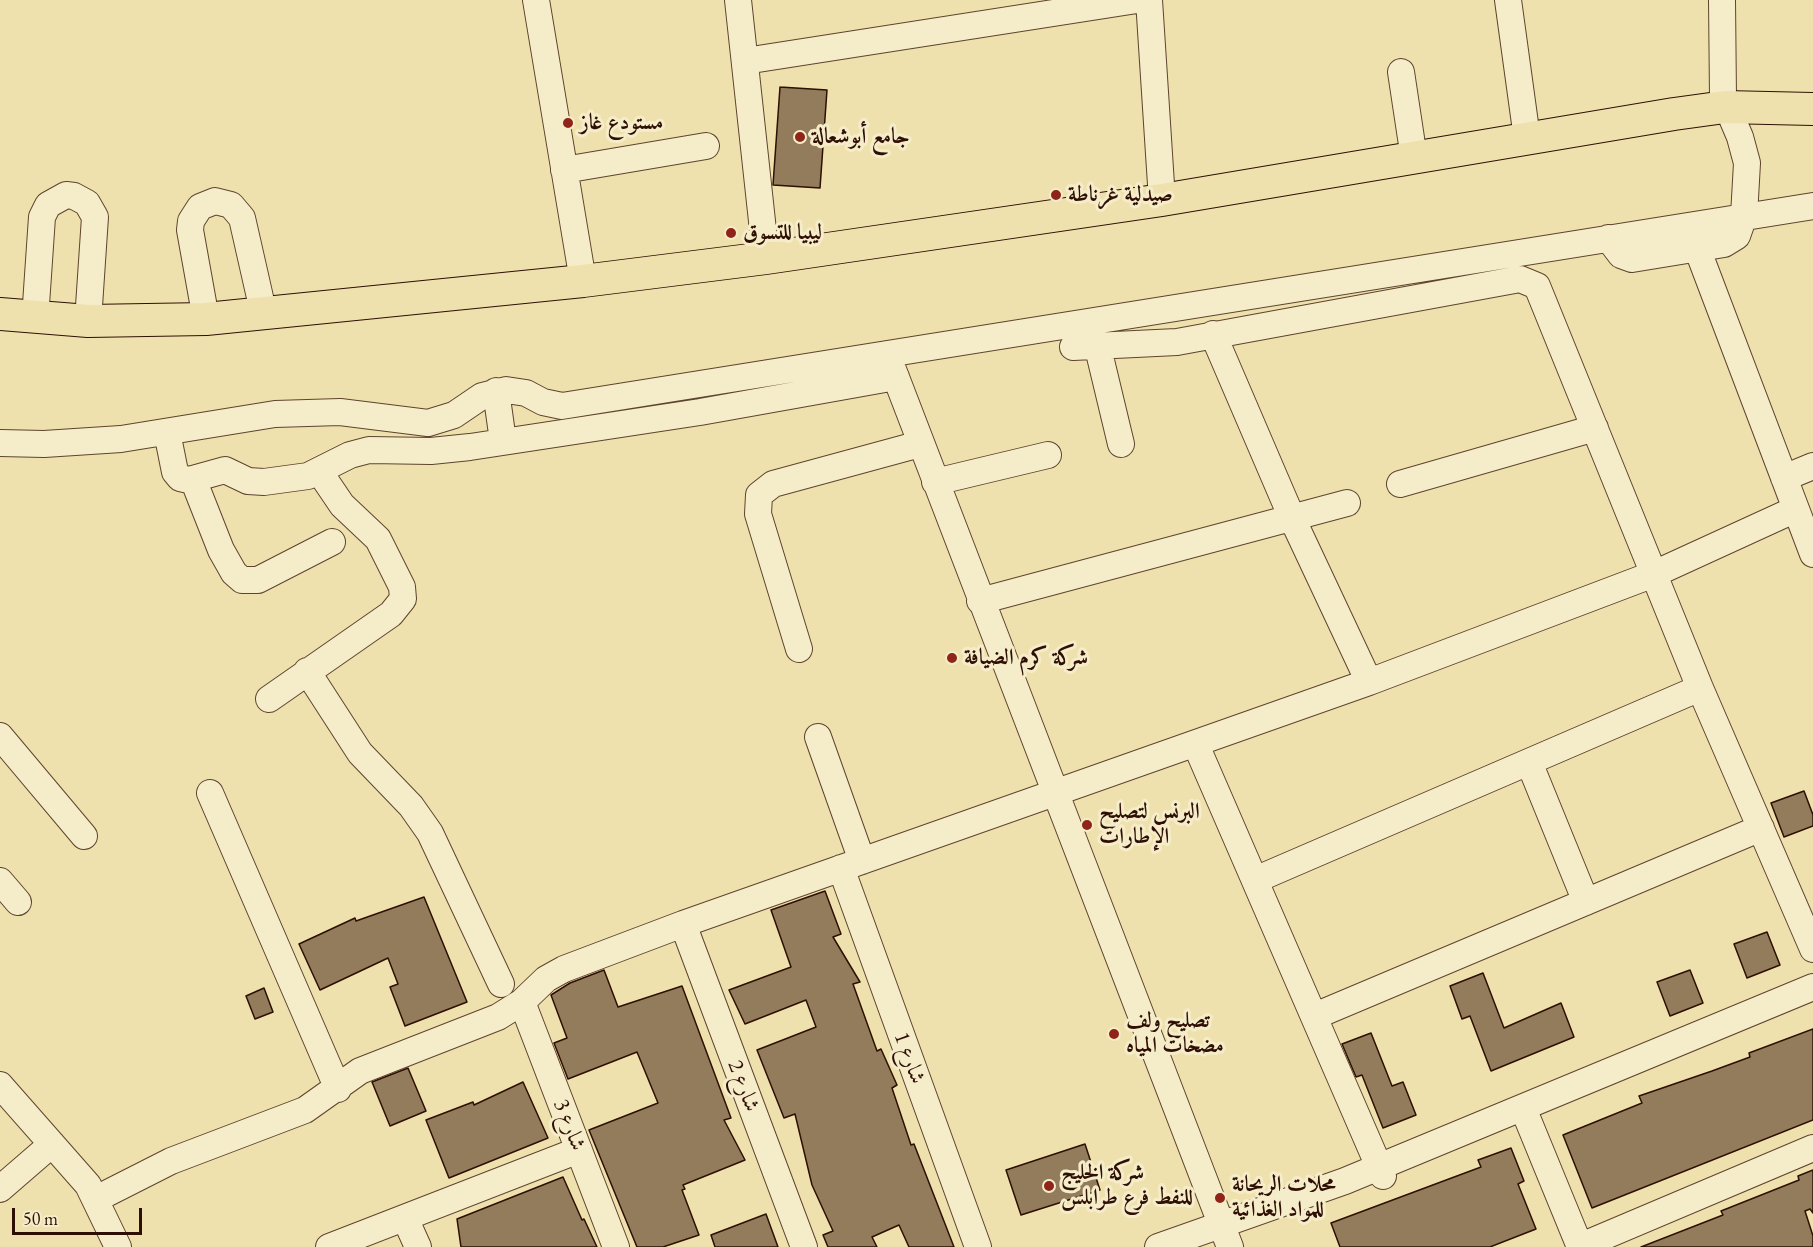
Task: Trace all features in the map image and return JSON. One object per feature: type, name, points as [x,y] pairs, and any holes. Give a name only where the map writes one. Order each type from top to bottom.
[{"type":"main road","points":[[0,314],[35,319],[88,321],[206,319],[264,315],[584,281],[766,258],[1162,200],[1725,107],[1813,109]]},
{"type":"street","points":[[536,0],[584,281]]},
{"type":"street","points":[[738,0],[766,258]]},
{"type":"street","points":[[745,61],[1137,0]]},
{"type":"street","points":[[1149,0],[1162,200]]},
{"type":"street","points":[[1508,0],[1527,138]]},
{"type":"street","points":[[1608,238],[1621,255],[1632,259],[1734,240],[1744,216],[1747,163],[1740,137],[1725,107],[1722,0]]},
{"type":"street","points":[[1401,72],[1414,158]]},
{"type":"street","points":[[564,170],[706,146]]},
{"type":"street","points":[[35,319],[42,217],[48,205],[66,195],[74,196],[87,203],[95,217],[88,321]]},
{"type":"street","points":[[206,319],[190,230],[191,221],[200,207],[216,201],[231,205],[242,218],[264,315]]},
{"type":"street","points":[[167,432],[175,472],[185,480],[225,470],[248,481],[264,482],[296,478],[319,471],[350,455],[369,450],[450,450],[689,413],[892,365],[1150,312],[1813,206]]},
{"type":"street","points":[[1697,248],[1813,554]]},
{"type":"street","points":[[1121,444],[1085,345],[1157,344],[1526,280],[1541,292],[1700,688],[1813,949]]},
{"type":"street","points":[[1150,312],[1157,344]]},
{"type":"street","points":[[1213,334],[1292,518],[1369,682]]},
{"type":"street","points":[[0,444],[82,442],[167,432],[246,417],[304,412],[375,415],[428,423],[454,416],[476,399],[496,391],[516,391],[552,405],[562,406],[892,365]]},
{"type":"street","points":[[892,365],[928,465],[1225,1236]]},
{"type":"street","points":[[496,391],[503,441]]},
{"type":"street","points":[[1400,484],[1595,428]]},
{"type":"street","points":[[928,465],[1017,447]]},
{"type":"street","points":[[799,648],[758,514],[759,495],[773,484],[928,465],[1048,455]]},
{"type":"street","points":[[1784,478],[1813,466]]},
{"type":"street","points":[[269,699],[396,610],[403,593],[378,539],[337,500],[319,471]]},
{"type":"street","points":[[193,479],[221,550],[234,573],[242,580],[258,580],[332,542]]},
{"type":"street","points":[[980,601],[1347,503]]},
{"type":"street","points":[[96,1199],[171,1161],[305,1110],[338,1089],[360,1071],[498,1017],[522,1002],[555,973],[682,924],[1196,745],[1369,682],[1654,574],[1796,509]]},
{"type":"street","points":[[307,671],[360,753],[411,807],[430,833],[501,984]]},
{"type":"street","points":[[1255,880],[1700,688]]},
{"type":"street","points":[[0,736],[84,836]]},
{"type":"street","name":"شارع 1","points":[[818,737],[852,865],[978,1247]]},
{"type":"street","points":[[1196,745],[1316,1016],[1381,1171]]},
{"type":"street","points":[[1529,762],[1586,902]]},
{"type":"street","points":[[210,793],[338,1089]]},
{"type":"street","points":[[1316,1016],[1761,828]]},
{"type":"street","points":[[0,881],[18,902]]},
{"type":"street","name":"شارع 2","points":[[682,924],[804,1247]]},
{"type":"street","points":[[1525,1113],[1813,987]]},
{"type":"street","points":[[1187,1247],[1225,1236],[1813,996]]},
{"type":"street","name":"شارع 3","points":[[522,1002],[616,1247]]},
{"type":"street","points":[[0,1085],[88,1185],[118,1247]]},
{"type":"street","points":[[1525,1113],[1580,1247],[1813,1148]]},
{"type":"street","points":[[0,1189],[52,1144]]},
{"type":"street","points":[[329,1247],[579,1150]]},
{"type":"street","points":[[405,1218],[418,1247]]},
{"type":"street","points":[[1158,1247],[1225,1236]]},
{"type":"building","name":"جامع أبوشعالة","points":[[780,87],[827,90],[820,188],[773,185]]},
{"type":"building","points":[[1804,791],[1813,815],[1813,826],[1784,837],[1771,803]]},
{"type":"building","points":[[825,891],[841,934],[833,937],[860,982],[853,984],[877,1051],[881,1049],[897,1085],[892,1088],[911,1145],[914,1144],[954,1247],[909,1247],[899,1225],[872,1237],[877,1247],[828,1247],[823,1235],[833,1231],[812,1185],[795,1114],[784,1118],[757,1050],[816,1027],[806,1000],[745,1024],[729,990],[791,967],[771,910]]},
{"type":"building","points":[[424,897],[467,1002],[405,1026],[390,987],[398,984],[388,958],[320,990],[299,944],[355,918],[356,921]]},
{"type":"building","points":[[1767,932],[1780,965],[1747,978],[1734,944]]},
{"type":"building","points":[[604,970],[618,1007],[682,986],[731,1118],[724,1120],[745,1160],[683,1185],[685,1189],[682,1190],[699,1235],[663,1247],[637,1247],[589,1130],[658,1103],[637,1052],[568,1079],[554,1043],[567,1038],[551,995],[570,983]]},
{"type":"building","points":[[1690,970],[1703,1003],[1670,1016],[1657,982]]},
{"type":"building","points":[[1483,973],[1504,1028],[1561,1003],[1574,1037],[1491,1071],[1470,1016],[1462,1019],[1450,986]]},
{"type":"building","points":[[264,988],[273,1012],[255,1019],[246,996]]},
{"type":"building","points":[[1813,1029],[1813,1120],[1592,1208],[1563,1135],[1642,1103],[1639,1096],[1750,1057],[1749,1053]]},
{"type":"building","points":[[1371,1033],[1392,1086],[1403,1082],[1416,1115],[1383,1128],[1362,1075],[1356,1077],[1342,1044]]},
{"type":"building","points":[[408,1068],[426,1111],[390,1126],[372,1082]]},
{"type":"building","points":[[523,1082],[548,1138],[449,1178],[426,1120],[473,1102],[474,1105]]},
{"type":"building","points":[[1085,1144],[1100,1190],[1021,1215],[1006,1170]]},
{"type":"building","points":[[1511,1148],[1524,1181],[1518,1184],[1536,1229],[1490,1247],[1340,1247],[1331,1223],[1481,1167],[1478,1160]]},
{"type":"building","points":[[1813,1170],[1813,1213],[1810,1209],[1805,1211],[1813,1236],[1813,1247],[1641,1247],[1723,1215],[1721,1211],[1799,1180],[1798,1176]]},
{"type":"building","points":[[563,1177],[597,1247],[461,1247],[457,1219]]},
{"type":"building","points":[[766,1214],[778,1247],[715,1247],[711,1235]]},
{"type":"place","name":"مستودع غاز","points":[[568,123]]},
{"type":"place","name":"جامع أبوشعالة","points":[[800,137]]},
{"type":"place","name":"صيدلية غرناطة","points":[[1056,195]]},
{"type":"place","name":"ليبيا للتسوق","points":[[731,233]]},
{"type":"place","name":"شركة كرم الضيافة","points":[[952,658]]},
{"type":"place","name":"البرنس لتصليح الإطارات","points":[[1087,825]]},
{"type":"place","name":"تصليح ولف مضخات المياه","points":[[1114,1034]]},
{"type":"place","name":"شركة الخليج للنفط فرع طرابلس","points":[[1049,1186]]},
{"type":"place","name":"محلات الريحانة للمواد الغذائية","points":[[1220,1198]]}]
